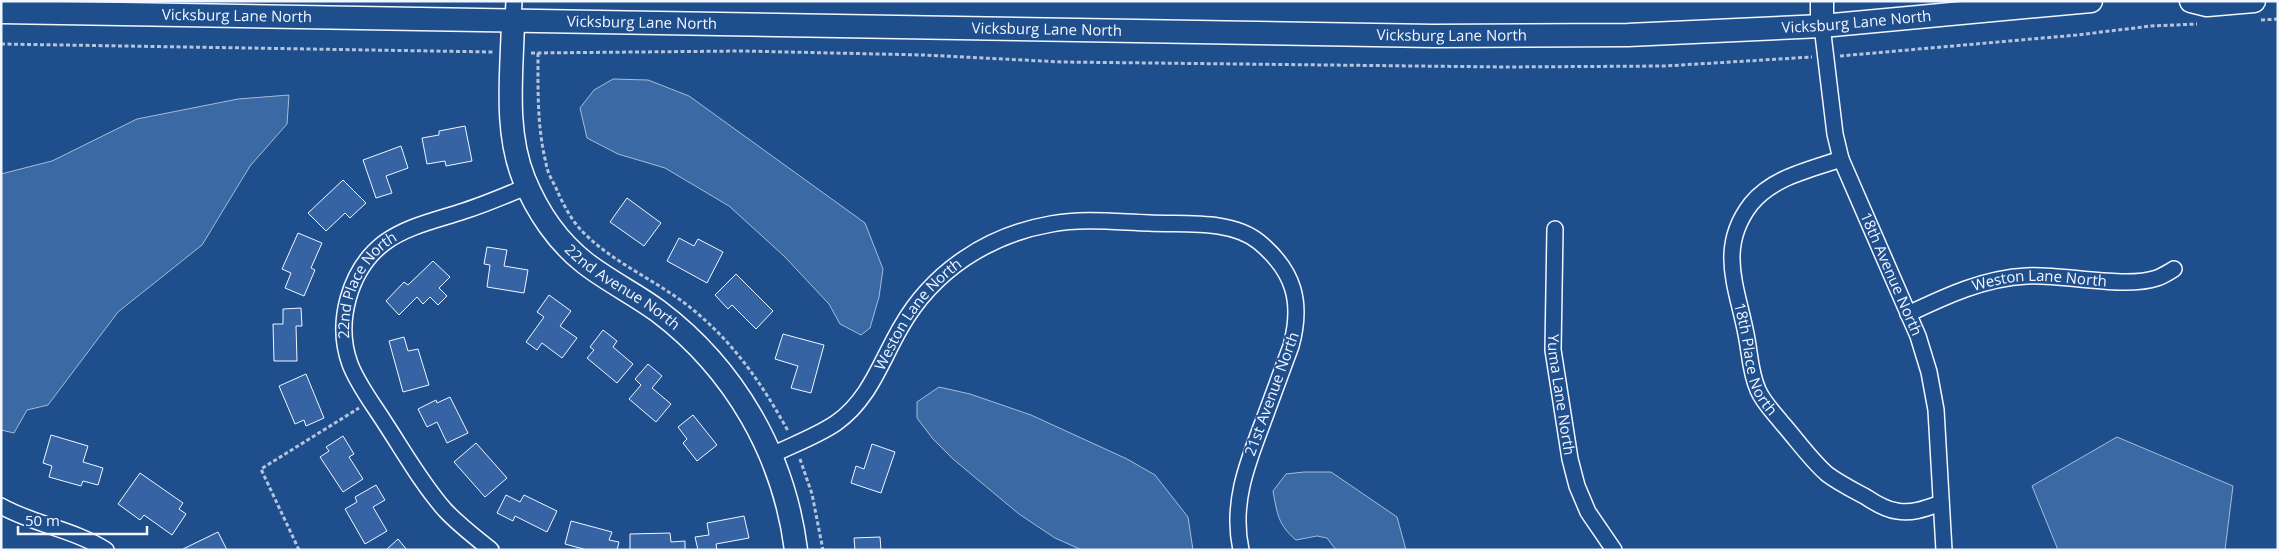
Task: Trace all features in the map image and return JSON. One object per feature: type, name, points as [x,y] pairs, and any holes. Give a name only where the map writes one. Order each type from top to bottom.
[{"type":"main road","name":"18th Avenue North","points":[[1822,1],[1822,26]]},
{"type":"main road","name":"Vicksburg Lane North","points":[[1,12],[514,11],[1433,36],[1628,35],[1822,26],[2091,1]]},
{"type":"main road","points":[[2191,1],[2207,5],[2254,1]]},
{"type":"main road","name":"22nd Avenue North","points":[[514,11],[512,110],[514,136],[524,178],[540,210],[560,240],[586,263],[658,311],[697,344],[730,382],[757,425],[772,455],[793,520],[796,550]]},
{"type":"street","name":"18th Avenue North","points":[[1822,26],[1835,134],[1841,159],[1908,314],[1929,372],[1936,410],[1944,550]]},
{"type":"street","name":"18th Place North","points":[[1841,159],[1791,176],[1769,186],[1751,204],[1739,224],[1732,249],[1732,274],[1746,333],[1753,374],[1758,391],[1769,407],[1813,459],[1842,484],[1876,503],[1897,512],[1920,510],[1941,503]]},
{"type":"street","name":"22nd Place North","points":[[491,550],[469,533],[445,509],[424,483],[370,401],[350,363],[345,338],[345,312],[351,287],[365,264],[382,244],[403,231],[471,209],[528,186]]},
{"type":"street","name":"Weston Lane North","points":[[772,455],[836,423],[857,403],[874,382],[901,326],[922,296],[949,268],[981,247],[1015,232],[1053,223],[1091,221]]},
{"type":"street","name":"21st Avenue North","points":[[1091,221],[1214,226],[1236,230],[1256,239],[1273,254],[1286,271],[1298,310],[1296,329],[1240,489],[1237,517],[1241,550]]},
{"type":"street","name":"Yuma Lane North","points":[[1555,229],[1553,350],[1570,459],[1577,486],[1588,512],[1614,550]]},
{"type":"street","name":"Weston Lane North","points":[[1908,314],[1948,295],[1986,282],[2027,276],[2138,281],[2157,278],[2174,270]]},
{"type":"street","points":[[1,506],[15,514],[92,540],[106,550]]},
{"type":"path","points":[[1,44],[490,52]]},
{"type":"path","points":[[538,53],[539,113],[546,164],[563,204],[580,230],[608,253],[657,283],[699,314],[742,359],[768,393],[788,431]]},
{"type":"path","points":[[299,550],[261,469],[370,401]]},
{"type":"path","points":[[801,460],[812,494],[823,550]]},
{"type":"water","points":[[613,79],[648,80],[689,96],[865,223],[883,269],[879,297],[870,328],[861,335],[840,324],[829,304],[784,256],[729,206],[665,168],[618,154],[587,138],[580,108],[594,90]]},
{"type":"water","points":[[289,95],[287,124],[250,166],[202,245],[118,312],[48,405],[27,410],[14,433],[1,430],[1,174],[52,161],[137,119],[238,99]]},
{"type":"water","points":[[939,387],[970,394],[1031,415],[1127,459],[1155,475],[1188,517],[1193,550],[1082,550],[1055,538],[1019,514],[953,459],[933,439],[917,418],[917,402]]},
{"type":"water","points":[[2117,437],[2233,486],[2225,550],[2058,550],[2032,486]]},
{"type":"water","points":[[1331,472],[1397,517],[1406,550],[1336,550],[1327,538],[1317,536],[1296,540],[1282,524],[1277,512],[1273,491],[1286,474]]},
{"type":"building","points":[[465,126],[472,161],[446,166],[445,161],[427,164],[422,138],[439,135],[439,131]]},
{"type":"building","points":[[401,146],[408,168],[386,176],[392,193],[376,198],[363,160]]},
{"type":"building","points":[[343,180],[366,203],[350,218],[345,213],[326,231],[308,213]]},
{"type":"building","points":[[627,198],[661,223],[644,246],[610,222]]},
{"type":"building","points":[[298,233],[322,243],[311,268],[315,270],[304,296],[285,288],[291,273],[282,269]]},
{"type":"building","points":[[679,238],[694,246],[698,239],[723,252],[707,283],[667,261]]},
{"type":"building","points":[[487,247],[507,250],[504,266],[528,270],[524,293],[487,287],[490,265],[484,264]]},
{"type":"building","points":[[433,261],[450,277],[439,288],[447,296],[438,305],[430,297],[423,304],[417,297],[399,315],[386,301],[404,282],[408,285]]},
{"type":"building","points":[[736,274],[773,311],[756,329],[732,305],[728,309],[715,295]]},
{"type":"building","points":[[549,295],[571,311],[560,326],[577,338],[562,358],[542,343],[537,350],[526,342],[544,317],[537,312]]},
{"type":"building","points":[[301,308],[302,326],[296,326],[297,361],[274,361],[273,324],[283,324],[283,309]]},
{"type":"building","points":[[603,330],[617,341],[613,347],[633,364],[617,383],[587,358],[594,350],[590,347]]},
{"type":"building","points":[[783,334],[824,345],[811,393],[791,388],[798,366],[775,359]]},
{"type":"building","points":[[404,337],[408,351],[418,349],[429,385],[403,392],[389,341]]},
{"type":"building","points":[[648,364],[662,376],[652,388],[671,404],[656,422],[629,399],[641,385],[635,379]]},
{"type":"building","points":[[306,374],[324,418],[306,426],[304,420],[295,424],[279,386]]},
{"type":"building","points":[[450,397],[468,433],[447,443],[437,422],[427,427],[418,409],[436,400],[437,403]]},
{"type":"building","points":[[693,415],[717,445],[697,461],[683,443],[687,439],[678,427]]},
{"type":"building","points":[[51,435],[88,446],[83,462],[103,468],[98,485],[83,481],[81,486],[49,477],[52,466],[43,463]]},
{"type":"building","points":[[343,436],[354,454],[349,457],[363,479],[343,492],[320,457],[329,451],[326,447]]},
{"type":"building","points":[[476,443],[507,478],[485,497],[454,462]]},
{"type":"building","points":[[872,444],[895,452],[881,493],[851,483],[856,466],[864,469]]},
{"type":"building","points":[[140,473],[183,503],[179,509],[186,514],[172,535],[144,515],[140,520],[118,504]]},
{"type":"building","points":[[376,485],[385,500],[373,507],[387,531],[365,544],[345,509],[357,502],[355,497]]},
{"type":"building","points":[[506,495],[520,502],[524,495],[557,511],[547,532],[515,516],[513,521],[497,513]]},
{"type":"building","points":[[744,516],[749,538],[716,544],[717,550],[698,550],[695,537],[709,535],[707,523]]},
{"type":"building","points":[[571,521],[612,532],[609,540],[619,542],[617,550],[587,550],[565,544]]},
{"type":"building","points":[[218,532],[227,550],[183,550],[183,549]]},
{"type":"building","points":[[670,533],[671,542],[685,541],[685,550],[630,550],[630,534]]},
{"type":"building","points":[[880,537],[881,550],[855,550],[854,538]]},
{"type":"building","points":[[398,539],[407,550],[386,550]]}]
